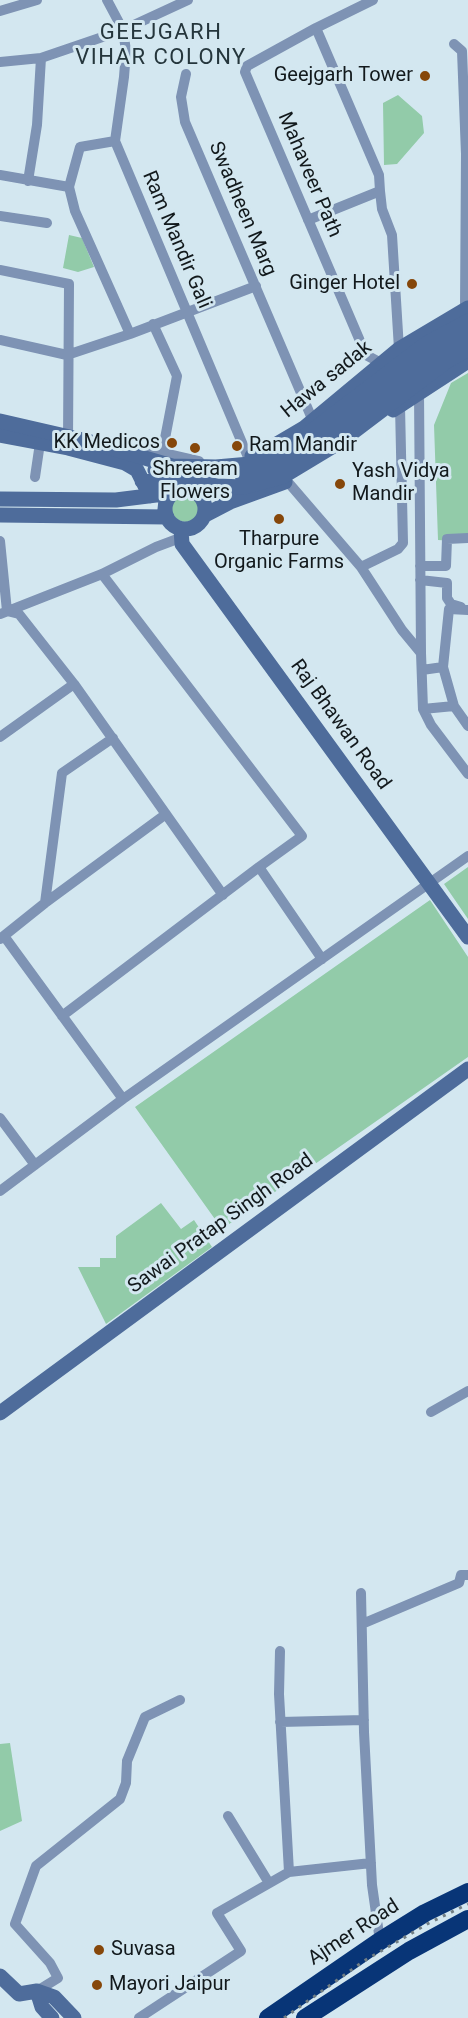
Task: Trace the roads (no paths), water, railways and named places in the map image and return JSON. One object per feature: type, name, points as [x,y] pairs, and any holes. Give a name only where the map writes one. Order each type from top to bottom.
[{"type":"highway","name":"Ajmer Road","points":[[268,2018],[380,1941],[425,1913],[468,1892]]},
{"type":"highway","points":[[276,2018],[367,1956],[429,1918],[468,1900]]},
{"type":"highway","points":[[305,2018],[409,1951],[468,1919]]},
{"type":"highway","points":[[316,2018],[380,1976],[468,1928]]},
{"type":"main road","name":"Hawa sadak","points":[[207,463],[248,457],[265,451],[313,422],[399,349],[467,313]]},
{"type":"main road","points":[[172,466],[216,467],[250,464],[276,454],[305,436],[467,313]]},
{"type":"main road","points":[[0,419],[220,477],[253,474],[279,466],[311,446],[433,356],[468,336]]},
{"type":"main road","points":[[0,430],[84,446],[170,476],[216,486],[244,487],[282,477],[340,442],[447,361],[468,349]]},
{"type":"main road","points":[[0,499],[116,508],[166,517],[180,533],[198,525],[205,515],[230,502],[287,481],[314,465],[468,361]]},
{"type":"main road","points":[[343,396],[367,429]]},
{"type":"main road","points":[[0,435],[68,448],[125,463],[140,475],[179,489]]},
{"type":"main road","points":[[166,517],[165,504],[207,463]]},
{"type":"main road","points":[[140,475],[150,496]]},
{"type":"main road","points":[[0,515],[116,508],[150,496],[179,489],[190,489],[201,496],[205,502],[205,515]]},
{"type":"main road","name":"Raj Bhawan Road","points":[[180,533],[182,544],[468,937]]},
{"type":"main road","name":"Sawai Pratap Singh Road","points":[[0,1413],[468,1069]]},
{"type":"main road","points":[[2,1981],[19,1994],[37,1991],[54,1997],[74,2018]]},
{"type":"main road","points":[[37,1991],[42,2007],[52,2018]]},
{"type":"street","points":[[0,11],[37,0]]},
{"type":"street","points":[[107,0],[123,30],[126,51],[115,141],[80,147],[69,187],[75,211],[130,334]]},
{"type":"street","points":[[0,62],[41,58],[123,30],[188,0]]},
{"type":"street","points":[[372,0],[316,28],[379,175],[382,209],[392,235],[399,349]]},
{"type":"street","name":"Mahaveer Path","points":[[316,28],[247,66],[245,72],[366,354],[381,363]]},
{"type":"street","points":[[454,44],[462,51],[466,142],[467,313]]},
{"type":"street","points":[[28,181],[37,124],[41,58]]},
{"type":"street","name":"Swadheen Marg","points":[[186,74],[181,97],[185,122],[313,422]]},
{"type":"street","name":"Ram Mandir Gali","points":[[115,141],[248,457]]},
{"type":"street","points":[[0,175],[69,187]]},
{"type":"street","points":[[308,220],[380,191]]},
{"type":"street","points":[[0,216],[47,224]]},
{"type":"street","points":[[0,270],[69,284],[68,448]]},
{"type":"street","points":[[0,340],[68,356],[256,286]]},
{"type":"street","points":[[140,475],[162,453],[177,376],[153,324]]},
{"type":"street","points":[[419,392],[423,709],[431,725],[468,774]]},
{"type":"street","points":[[361,567],[398,549],[403,543],[400,405]]},
{"type":"street","points":[[0,419],[68,430],[207,463]]},
{"type":"street","points":[[35,477],[40,443]]},
{"type":"street","points":[[287,481],[361,567],[402,630],[421,653]]},
{"type":"street","points":[[4,612],[102,574],[180,533]]},
{"type":"street","points":[[420,566],[446,566],[447,539],[468,538]]},
{"type":"street","points":[[0,541],[4,612]]},
{"type":"street","points":[[62,1016],[302,836],[102,574]]},
{"type":"street","points":[[420,580],[447,584],[447,598],[451,604],[468,609]]},
{"type":"street","points":[[468,609],[449,609],[443,667],[454,706],[468,726]]},
{"type":"street","points":[[4,612],[19,614],[74,684],[223,895]]},
{"type":"street","points":[[422,670],[443,667]]},
{"type":"street","points":[[0,737],[74,684]]},
{"type":"street","points":[[423,709],[454,706]]},
{"type":"street","points":[[45,903],[62,772],[113,738]]},
{"type":"street","points":[[123,1100],[2,938],[45,903],[166,814]]},
{"type":"street","points":[[0,1191],[123,1100],[468,856]]},
{"type":"street","points":[[259,867],[322,959]]},
{"type":"street","points":[[0,1118],[35,1165]]},
{"type":"street","points":[[431,1412],[468,1391]]},
{"type":"street","points":[[362,1624],[459,1583],[461,1575],[468,1575]]},
{"type":"street","points":[[361,1593],[372,1885],[380,1941]]},
{"type":"street","points":[[280,1651],[280,1722],[289,1872]]},
{"type":"street","points":[[37,1991],[58,1977],[50,1963],[15,1924],[36,1866],[120,1799],[126,1783],[127,1761],[145,1717],[180,1700]]},
{"type":"street","points":[[280,1722],[364,1720]]},
{"type":"street","points":[[228,1816],[269,1883]]},
{"type":"street","points":[[139,2018],[241,1951],[217,1913],[289,1872],[371,1863]]},
{"type":"railway","points":[[284,2018],[364,1961],[429,1923],[468,1904]]},
{"type":"place","name":"Geejgarh Tower","points":[[425,76]]},
{"type":"place","name":"Ginger Hotel","points":[[412,284]]},
{"type":"place","name":"KK Medicos","points":[[172,443]]},
{"type":"place","name":"Ram Mandir","points":[[237,446]]},
{"type":"place","name":"Shreeram Flowers","points":[[195,448]]},
{"type":"place","name":"Yash Vidya Mandir","points":[[340,484]]},
{"type":"place","name":"Tharpure Organic Farms","points":[[279,519]]},
{"type":"place","name":"Suvasa","points":[[99,1950]]},
{"type":"place","name":"Mayori Jaipur","points":[[97,1985]]},
{"type":"district","name":"GEEJGARH VIHAR COLONY","points":[[161,46]]}]
